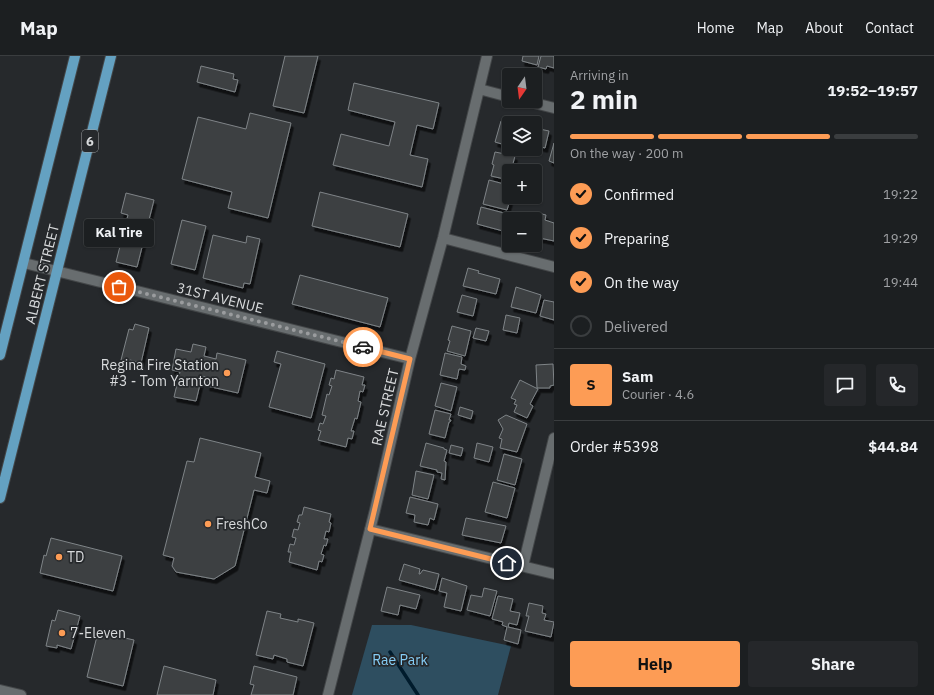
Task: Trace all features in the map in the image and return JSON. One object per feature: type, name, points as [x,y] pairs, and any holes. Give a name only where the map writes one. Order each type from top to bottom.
[{"type":"main road","name":"ALBERT STREET","points":[[0,355],[75,56]]},
{"type":"main road","name":"ALBERT STREET","points":[[0,498],[58,272],[111,56]]},
{"type":"street","name":"RAE STREET","points":[[328,695],[370,529],[410,359],[443,238],[487,56]]},
{"type":"street","points":[[478,89],[502,95]]},
{"type":"street","points":[[542,105],[554,108]]},
{"type":"street","points":[[443,238],[554,267]]},
{"type":"street","name":"31ST AVENUE","points":[[24,263],[410,359]]},
{"type":"street","points":[[523,566],[554,438]]},
{"type":"street","points":[[370,529],[554,574]]},
{"type":"street","points":[[0,690],[21,695]]},
{"type":"green space","name":"Rae Park","points":[[372,625],[411,625],[511,646],[498,695],[352,695]]},
{"type":"building","points":[[285,56],[318,56],[304,113],[273,106]]},
{"type":"building","points":[[523,56],[539,56],[537,65],[522,61]]},
{"type":"building","points":[[541,56],[554,56],[554,68],[547,66],[546,69],[538,67]]},
{"type":"building","points":[[201,66],[234,74],[233,79],[238,80],[235,92],[197,82]]},
{"type":"building","points":[[354,83],[439,103],[433,129],[417,125],[410,155],[428,159],[422,187],[333,165],[341,134],[389,146],[395,122],[348,110]]},
{"type":"building","points":[[250,113],[291,123],[268,218],[228,208],[232,192],[182,179],[198,117],[246,129]]},
{"type":"building","points":[[501,121],[502,121],[502,144],[495,142]]},
{"type":"building","points":[[542,130],[549,131],[545,148],[542,147]]},
{"type":"building","points":[[554,143],[554,163],[549,161]]},
{"type":"building","points":[[495,152],[502,153],[502,156],[515,156],[513,164],[502,164],[502,178],[491,176],[494,165],[492,164]]},
{"type":"building","points":[[489,180],[502,183],[502,204],[509,204],[507,210],[483,204]]},
{"type":"building","points":[[320,192],[408,214],[400,247],[312,226]]},
{"type":"building","points":[[126,193],[154,200],[137,267],[116,262],[128,215],[121,213]]},
{"type":"building","points":[[481,207],[502,212],[502,231],[477,224]]},
{"type":"building","points":[[542,214],[546,215],[545,220],[554,223],[554,241],[542,238]]},
{"type":"building","points":[[182,220],[206,226],[195,270],[171,264]]},
{"type":"building","points":[[213,235],[246,243],[247,236],[260,239],[250,284],[244,283],[243,288],[203,278]]},
{"type":"building","points":[[468,268],[479,271],[478,273],[500,279],[496,294],[463,286]]},
{"type":"building","points":[[300,275],[388,298],[380,327],[292,304]]},
{"type":"building","points":[[516,287],[541,295],[536,313],[511,307]]},
{"type":"building","points":[[462,295],[477,299],[473,316],[457,312]]},
{"type":"building","points":[[544,300],[554,302],[554,320],[540,316]]},
{"type":"building","points":[[506,315],[520,318],[517,333],[503,330]]},
{"type":"building","points":[[135,324],[149,328],[141,363],[130,360],[129,362],[121,360],[129,329],[133,330]]},
{"type":"building","points":[[452,326],[471,331],[465,356],[447,351]]},
{"type":"building","points":[[476,328],[489,331],[486,341],[473,338]]},
{"type":"building","points":[[193,344],[206,347],[204,356],[216,359],[217,353],[246,360],[238,393],[207,386],[209,378],[202,376],[196,401],[174,397],[180,372],[172,370],[176,349],[191,352]]},
{"type":"building","points":[[277,351],[325,364],[311,418],[269,407],[281,364],[274,362]]},
{"type":"building","points":[[445,353],[462,357],[461,364],[466,366],[465,370],[459,369],[457,379],[440,375]]},
{"type":"building","points":[[553,364],[554,385],[550,386],[550,388],[537,388],[536,365]]},
{"type":"building","points":[[336,370],[364,377],[362,385],[365,385],[363,392],[360,391],[358,401],[361,402],[357,419],[355,418],[351,431],[354,431],[352,439],[348,438],[346,447],[318,440],[321,431],[318,430],[320,423],[323,424],[326,416],[322,415],[327,394],[329,395],[332,386],[329,385],[331,378],[334,379]]},
{"type":"building","points":[[520,380],[538,389],[530,404],[533,406],[527,418],[514,412],[517,405],[514,404],[516,400],[511,398]]},
{"type":"building","points":[[441,383],[457,387],[451,411],[435,406]]},
{"type":"building","points":[[460,407],[473,411],[471,419],[458,415]]},
{"type":"building","points":[[435,410],[451,414],[449,420],[451,420],[449,422],[445,438],[429,434]]},
{"type":"building","points":[[506,415],[527,424],[517,452],[500,448],[502,439],[499,438],[503,429],[498,420]]},
{"type":"building","name":"FreshCo","points":[[200,438],[261,453],[255,477],[270,481],[267,493],[254,490],[235,566],[214,579],[176,572],[172,566],[174,558],[163,555],[187,461],[194,462]]},
{"type":"building","points":[[426,443],[447,450],[444,461],[446,462],[445,480],[441,479],[442,473],[437,472],[437,470],[420,466]]},
{"type":"building","points":[[477,443],[493,447],[489,462],[474,458]]},
{"type":"building","points":[[451,445],[463,448],[461,456],[449,453]]},
{"type":"building","points":[[504,454],[522,459],[515,485],[497,480]]},
{"type":"building","points":[[416,471],[434,475],[428,499],[412,495]]},
{"type":"building","points":[[493,482],[515,488],[507,518],[485,512]]},
{"type":"building","points":[[410,497],[438,504],[434,520],[430,518],[428,525],[414,522],[415,515],[406,513]]},
{"type":"building","points":[[304,507],[331,514],[329,532],[326,531],[324,539],[328,539],[321,554],[324,555],[322,562],[319,561],[317,570],[289,562],[291,552],[288,552],[290,544],[294,545],[296,538],[292,537],[294,529],[298,530],[300,523],[297,522],[299,515],[302,515]]},
{"type":"building","points":[[466,518],[506,526],[501,543],[462,535]]},
{"type":"building","points":[[51,538],[122,556],[113,591],[40,573],[44,555],[46,556]]},
{"type":"building","points":[[404,564],[420,569],[419,574],[423,570],[439,574],[435,590],[399,580]]},
{"type":"building","points":[[442,578],[467,586],[461,611],[444,607],[447,593],[439,591]]},
{"type":"building","points":[[387,587],[420,595],[416,609],[400,605],[398,615],[381,611]]},
{"type":"building","points":[[484,588],[497,591],[490,616],[467,610],[471,595],[482,597]]},
{"type":"building","points":[[498,596],[513,599],[510,611],[520,613],[517,625],[509,623],[508,627],[521,630],[518,644],[504,640],[507,627],[502,625],[503,622],[492,619]]},
{"type":"building","points":[[529,603],[543,606],[542,613],[546,614],[544,620],[554,622],[551,637],[525,631],[529,616],[526,616]]},
{"type":"building","name":"7-Eleven","points":[[58,610],[80,616],[71,649],[57,645],[57,648],[46,646],[52,620],[55,621]]},
{"type":"building","points":[[267,611],[281,614],[280,618],[298,622],[298,619],[314,623],[303,666],[287,662],[287,659],[274,655],[273,659],[256,655]]},
{"type":"building","points":[[98,632],[134,640],[123,686],[87,677]]},
{"type":"building","points":[[164,666],[216,680],[213,695],[157,695]]},
{"type":"building","points":[[254,666],[297,677],[293,695],[251,695],[254,685],[250,684]]},
{"type":"waterway","points":[[390,652],[418,695]]},
{"type":"way so far","points":[[119,287],[363,347]]},
{"type":"place","name":"Kal Tire","points":[[119,287]]},
{"type":"place","name":"Regina Fire Station #3 - Tom Yarnton","points":[[227,373]]},
{"type":"place","name":"FreshCo","points":[[208,524]]},
{"type":"place","name":"TD","points":[[59,557]]},
{"type":"place","name":"7-Eleven","points":[[62,633]]},
{"type":"route","points":[[363,347],[410,359],[370,529],[507,563]]}]
